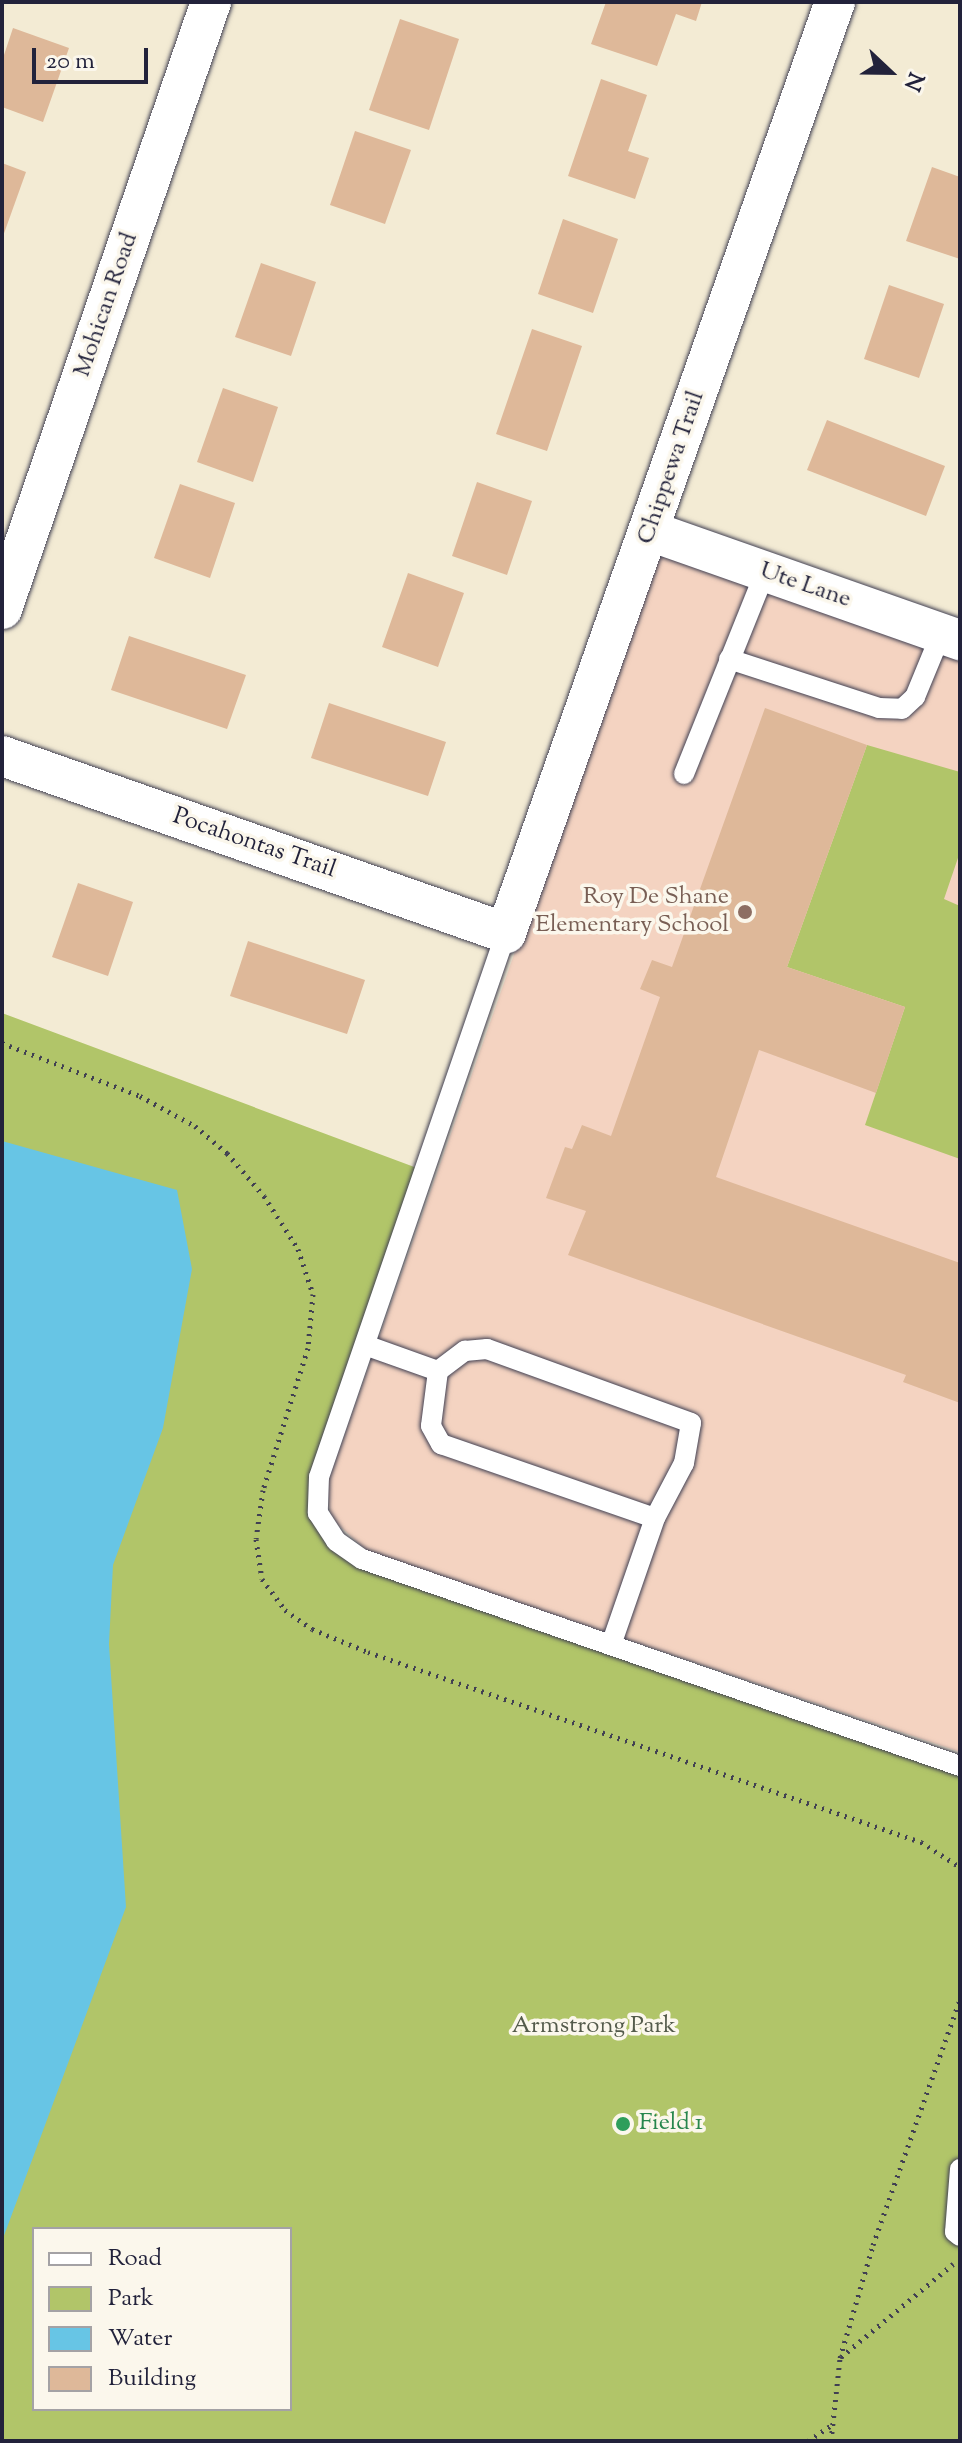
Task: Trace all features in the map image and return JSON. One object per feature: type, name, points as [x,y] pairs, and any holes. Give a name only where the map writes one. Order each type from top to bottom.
[{"type":"street","name":"Mohican Road","points":[[2,609],[211,2]]},
{"type":"street","name":"Chippewa Trail","points":[[506,933],[835,2]]},
{"type":"street","name":"Ute Lane","points":[[650,531],[950,637]]},
{"type":"street","name":"Pocahontas Trail","points":[[2,756],[506,933]]},
{"type":"lane","points":[[684,774],[765,572]]},
{"type":"lane","points":[[729,659],[879,708],[902,709],[915,697],[950,637]]},
{"type":"lane","points":[[506,933],[319,1477],[318,1513],[336,1541],[362,1559],[960,1766]]},
{"type":"lane","points":[[365,1345],[438,1371]]},
{"type":"lane","points":[[611,1645],[655,1518],[684,1463],[691,1423],[487,1349],[465,1351],[438,1371],[431,1426],[441,1444],[655,1518]]},
{"type":"lane","points":[[960,2169],[955,2232],[960,2236]]},
{"type":"path","points":[[2,1043],[140,1096],[195,1126],[227,1153],[264,1196],[298,1249],[313,1294],[308,1348],[263,1490],[256,1539],[262,1579],[285,1610],[312,1629],[368,1652],[921,1842],[960,1867]]},
{"type":"path","points":[[831,2441],[830,2426],[840,2358],[873,2245],[960,1999]]},
{"type":"path","points":[[840,2358],[960,2257]]},
{"type":"path","points":[[808,2441],[830,2426]]},
{"type":"shaded area","name":"Roy De Shane Elementary School","points":[[657,549],[960,649],[960,1752],[368,1552],[331,1518],[327,1485]]},
{"type":"green space","points":[[867,745],[960,772],[960,852],[944,899],[960,906],[960,1159],[865,1125],[905,1007],[787,967]]},
{"type":"green space","name":"Armstrong Park","points":[[2,1013],[425,1171],[319,1477],[336,1541],[960,1766],[960,2441],[2,2441]]},
{"type":"water","points":[[2,1141],[177,1190],[192,1269],[163,1428],[113,1565],[109,1644],[126,1907],[2,2241]]},
{"type":"building","points":[[606,2],[702,2],[696,21],[676,14],[657,66],[591,44]]},
{"type":"building","points":[[400,19],[459,39],[429,130],[369,110]]},
{"type":"building","points":[[13,28],[69,48],[43,122],[2,107],[2,61]]},
{"type":"building","points":[[601,79],[647,95],[628,151],[649,158],[635,199],[568,176]]},
{"type":"building","points":[[355,131],[411,150],[385,224],[330,205]]},
{"type":"building","points":[[2,163],[26,172],[2,239]]},
{"type":"building","points":[[932,167],[960,177],[960,259],[906,241]]},
{"type":"building","points":[[563,219],[618,239],[593,313],[538,294]]},
{"type":"building","points":[[261,263],[316,282],[291,356],[235,337]]},
{"type":"building","points":[[889,285],[944,304],[919,378],[864,359]]},
{"type":"building","points":[[532,329],[582,346],[547,451],[496,434]]},
{"type":"building","points":[[223,388],[278,407],[253,482],[197,462]]},
{"type":"building","points":[[827,420],[945,466],[926,516],[807,470]]},
{"type":"building","points":[[477,482],[532,501],[507,575],[452,556]]},
{"type":"building","points":[[180,484],[235,503],[210,578],[154,558]]},
{"type":"building","points":[[408,573],[464,593],[438,667],[382,647]]},
{"type":"building","points":[[129,636],[246,675],[227,729],[111,690]]},
{"type":"building","points":[[329,703],[446,742],[428,796],[311,758]]},
{"type":"building","name":"Roy De Shane Elementary School","points":[[765,708],[867,745],[787,967],[905,1007],[876,1093],[759,1050],[716,1177],[960,1263],[960,1403],[903,1382],[906,1375],[568,1255],[586,1211],[546,1198],[565,1147],[572,1149],[582,1125],[611,1136],[660,997],[640,989],[652,960],[672,967]]},
{"type":"building","points":[[78,883],[133,902],[108,976],[52,957]]},
{"type":"building","points":[[248,941],[365,980],[347,1034],[230,996]]},
{"type":"place","name":"Roy De Shane Elementary School","points":[[745,912]]},
{"type":"place","name":"Field 1","points":[[623,2124]]}]
